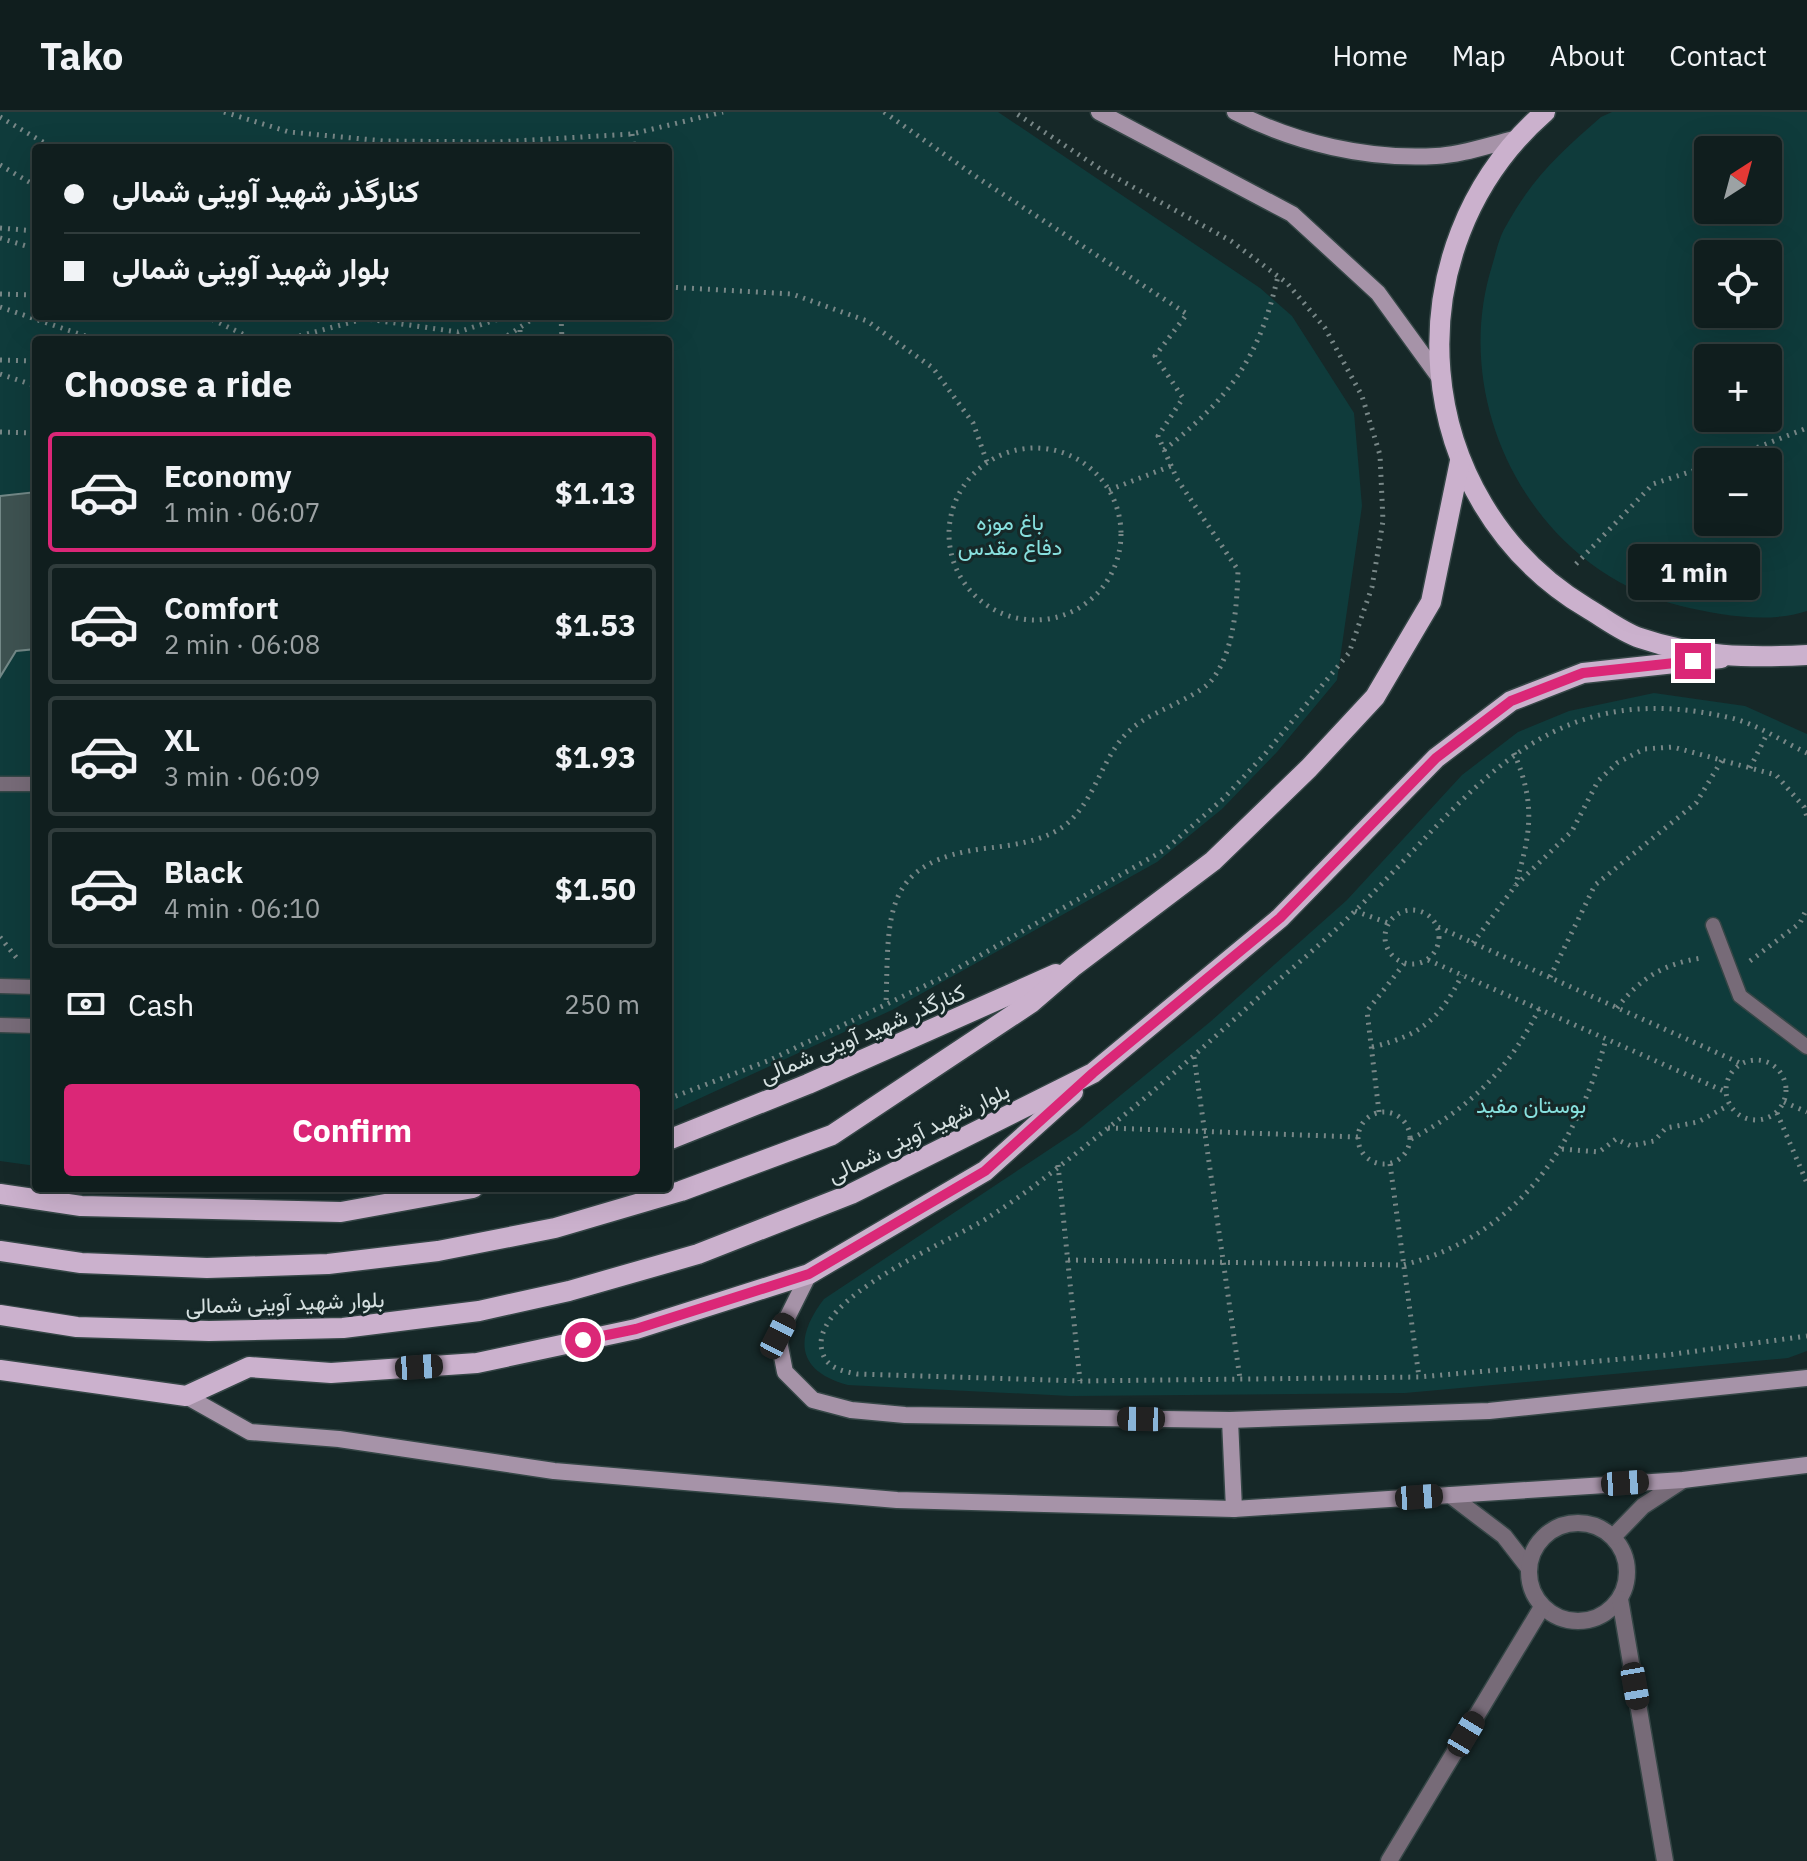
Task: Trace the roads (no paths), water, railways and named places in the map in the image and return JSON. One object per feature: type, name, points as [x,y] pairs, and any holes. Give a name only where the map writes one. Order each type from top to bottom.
[{"type":"main road","points":[[1545,112],[1514,139],[1467,211],[1441,292],[1439,377],[1460,461],[1501,535],[1553,588],[1637,638],[1721,658],[1807,655]]},
{"type":"main road","name":"بلوار شهید آوینی شمالی","points":[[0,1251],[81,1263],[176,1267],[328,1264],[438,1251],[555,1228],[681,1191],[832,1135],[1031,1003],[1074,966],[1213,861],[1309,768],[1375,697],[1431,602],[1460,461]]},
{"type":"main road","name":"بلوار شهید آوینی شمالی","points":[[0,1315],[77,1327],[209,1331],[343,1328],[479,1311],[569,1291],[698,1254],[851,1194],[1093,1073],[1280,918],[1436,758],[1511,701],[1583,673],[1721,658]]},
{"type":"main road","name":"کنارگذر شهید آوینی شمالی","points":[[672,1138],[808,1084],[1074,966]]},
{"type":"main road","points":[[0,1370],[186,1396],[249,1367],[331,1373],[477,1363],[636,1329],[809,1274],[985,1171],[1093,1073]]},
{"type":"main road","points":[[0,1194],[81,1206],[341,1212],[451,1192]]},
{"type":"street","points":[[1099,112],[1292,214],[1378,293],[1439,377]]},
{"type":"street","points":[[1235,112],[1310,141],[1379,155],[1438,156],[1514,139]]},
{"type":"street","points":[[809,1274],[778,1336],[785,1372],[813,1400],[851,1410],[905,1415],[1230,1420],[1489,1411],[1807,1378]]},
{"type":"street","points":[[186,1396],[250,1432],[339,1439],[554,1471],[897,1500],[1234,1509],[1683,1480],[1807,1465]]},
{"type":"street","points":[[1230,1420],[1234,1509]]},
{"type":"street","points":[[1613,1537],[1643,1506],[1683,1480]]},
{"type":"street","points":[[1450,1495],[1504,1536],[1528,1567]]},
{"type":"street","points":[[1572,1523],[1594,1524],[1613,1537],[1625,1555],[1628,1577],[1620,1599],[1605,1615],[1584,1622],[1562,1619],[1542,1607],[1530,1589],[1528,1567],[1535,1545],[1551,1530],[1572,1523]]},
{"type":"street","points":[[1620,1599],[1665,1861]]},
{"type":"street","points":[[1389,1861],[1542,1607]]},
{"type":"lane","points":[[0,784],[32,784]]},
{"type":"lane","points":[[1713,925],[1725,964],[1740,996],[1807,1047]]},
{"type":"lane","points":[[0,986],[32,987]]},
{"type":"lane","points":[[0,1025],[32,1026]]},
{"type":"park label","name":"باغ موزه دفاع مقدس","points":[[1010,534]]},
{"type":"park label","name":"بوستان مفید","points":[[1531,1104]]}]
